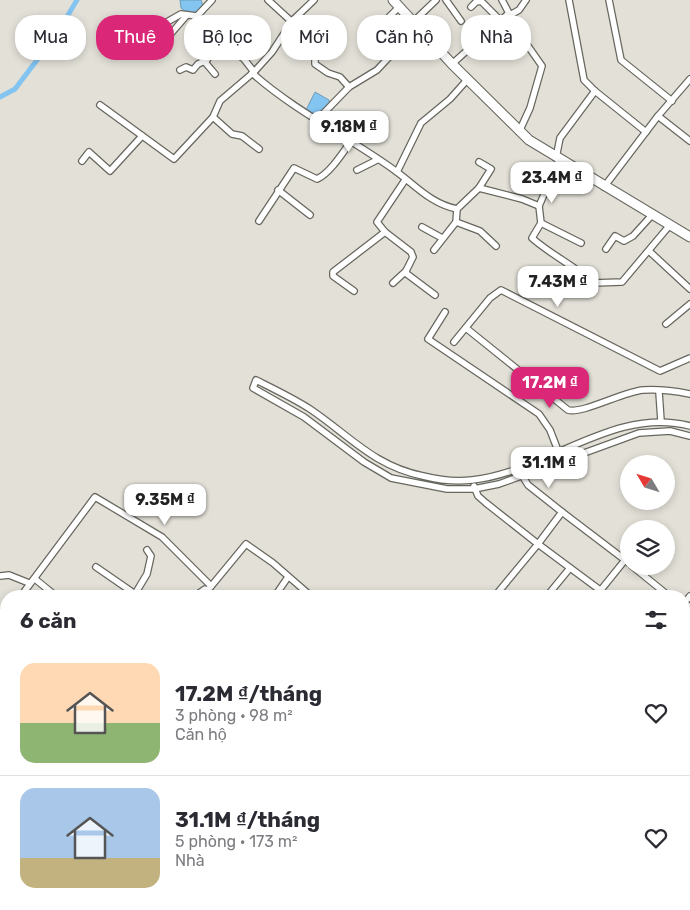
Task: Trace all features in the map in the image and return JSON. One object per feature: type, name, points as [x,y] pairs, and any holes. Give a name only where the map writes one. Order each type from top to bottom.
[{"type":"main road","points":[[396,3],[406,15]]},
{"type":"main road","points":[[448,60],[518,132],[558,159],[690,237]]},
{"type":"street","points":[[198,15],[212,0]]},
{"type":"street","points":[[268,0],[286,15]]},
{"type":"street","points":[[298,15],[314,0]]},
{"type":"street","points":[[423,15],[436,0]]},
{"type":"street","points":[[446,0],[460,21]]},
{"type":"street","points":[[502,0],[542,66],[530,108],[518,132]]},
{"type":"street","points":[[509,14],[519,10],[526,0]]},
{"type":"street","points":[[569,0],[584,80],[646,132]]},
{"type":"street","points":[[609,0],[621,60],[672,101]]},
{"type":"street","points":[[472,7],[476,2],[482,1],[495,15]]},
{"type":"street","points":[[388,15],[396,3]]},
{"type":"street","points":[[174,18],[181,14],[188,15]]},
{"type":"street","points":[[174,31],[184,20]]},
{"type":"street","points":[[100,105],[174,159],[213,117],[220,101],[253,72],[272,52],[281,38]]},
{"type":"street","points":[[180,70],[186,67],[193,70],[204,61],[217,42],[222,41],[244,59],[253,72],[286,100],[397,172],[424,196],[457,209]]},
{"type":"street","points":[[452,64],[461,56]]},
{"type":"street","points":[[315,60],[315,64],[328,74],[340,77],[349,87]]},
{"type":"street","points":[[318,119],[349,87],[376,70],[385,60]]},
{"type":"street","points":[[204,61],[215,74]]},
{"type":"street","points":[[604,187],[658,116],[690,79]]},
{"type":"street","points":[[397,172],[421,123],[450,99],[467,80]]},
{"type":"street","points":[[595,91],[560,138],[558,159],[539,206],[541,223],[532,238],[542,248],[577,268],[593,282],[622,282],[670,225]]},
{"type":"street","points":[[658,116],[690,142]]},
{"type":"street","points":[[213,117],[232,134],[243,136],[258,149]]},
{"type":"street","points":[[259,221],[294,168],[317,179],[320,178],[331,168],[361,128]]},
{"type":"street","points":[[82,161],[89,152],[110,171],[142,136]]},
{"type":"street","points":[[357,170],[377,160]]},
{"type":"street","points":[[434,250],[456,222],[457,209],[479,188],[491,169],[479,162]]},
{"type":"street","points":[[393,283],[406,271],[413,257],[411,252],[378,225],[378,217],[405,180]]},
{"type":"street","points":[[479,188],[522,199],[539,206]]},
{"type":"street","points":[[278,190],[310,215]]},
{"type":"street","points":[[606,249],[615,236],[624,241],[634,236],[652,215]]},
{"type":"street","points":[[456,222],[480,231],[496,246]]},
{"type":"street","points":[[541,223],[581,242]]},
{"type":"street","points":[[422,227],[442,238]]},
{"type":"street","points":[[354,291],[333,276],[333,272],[385,232]]},
{"type":"street","points":[[649,251],[690,289]]},
{"type":"street","points":[[406,271],[412,280],[435,295]]},
{"type":"street","points":[[454,342],[490,298],[501,290],[660,371],[690,358]]},
{"type":"street","points":[[666,324],[690,304]]},
{"type":"street","points":[[444,312],[428,339],[539,414],[550,430],[562,461]]},
{"type":"street","points":[[466,328],[568,410],[580,410],[603,400],[643,390],[659,392],[670,390],[690,394]]},
{"type":"street","points":[[690,426],[661,421],[644,422],[608,432],[514,470],[473,480],[449,480],[395,469],[371,455],[310,409],[280,392],[256,380],[252,388],[304,417],[364,462],[391,478],[447,489],[474,489],[523,477],[611,441],[645,432],[670,431],[690,436]]},
{"type":"street","points":[[659,392],[661,421]]},
{"type":"street","points":[[644,422],[645,432]]},
{"type":"street","points":[[523,477],[528,485],[620,557]]},
{"type":"street","points":[[473,480],[474,489],[486,503],[600,590],[620,569]]},
{"type":"street","points":[[26,590],[95,496],[162,537],[209,588]]},
{"type":"street","points":[[500,590],[562,512]]},
{"type":"street","points":[[206,590],[246,544],[303,590]]},
{"type":"street","points":[[139,590],[147,574],[151,556],[147,550]]},
{"type":"street","points":[[96,567],[130,590]]},
{"type":"street","points":[[552,590],[570,568]]},
{"type":"street","points":[[0,576],[9,575],[32,581],[46,590]]},
{"type":"street","points":[[643,575],[662,590]]},
{"type":"street","points":[[279,590],[288,578]]},
{"type":"water","points":[[180,0],[201,0],[203,6],[198,12],[187,13],[181,8]]},
{"type":"water","points":[[315,92],[329,100],[330,104],[319,117],[305,112]]},
{"type":"waterway","points":[[0,97],[15,89],[56,35],[77,0]]}]
